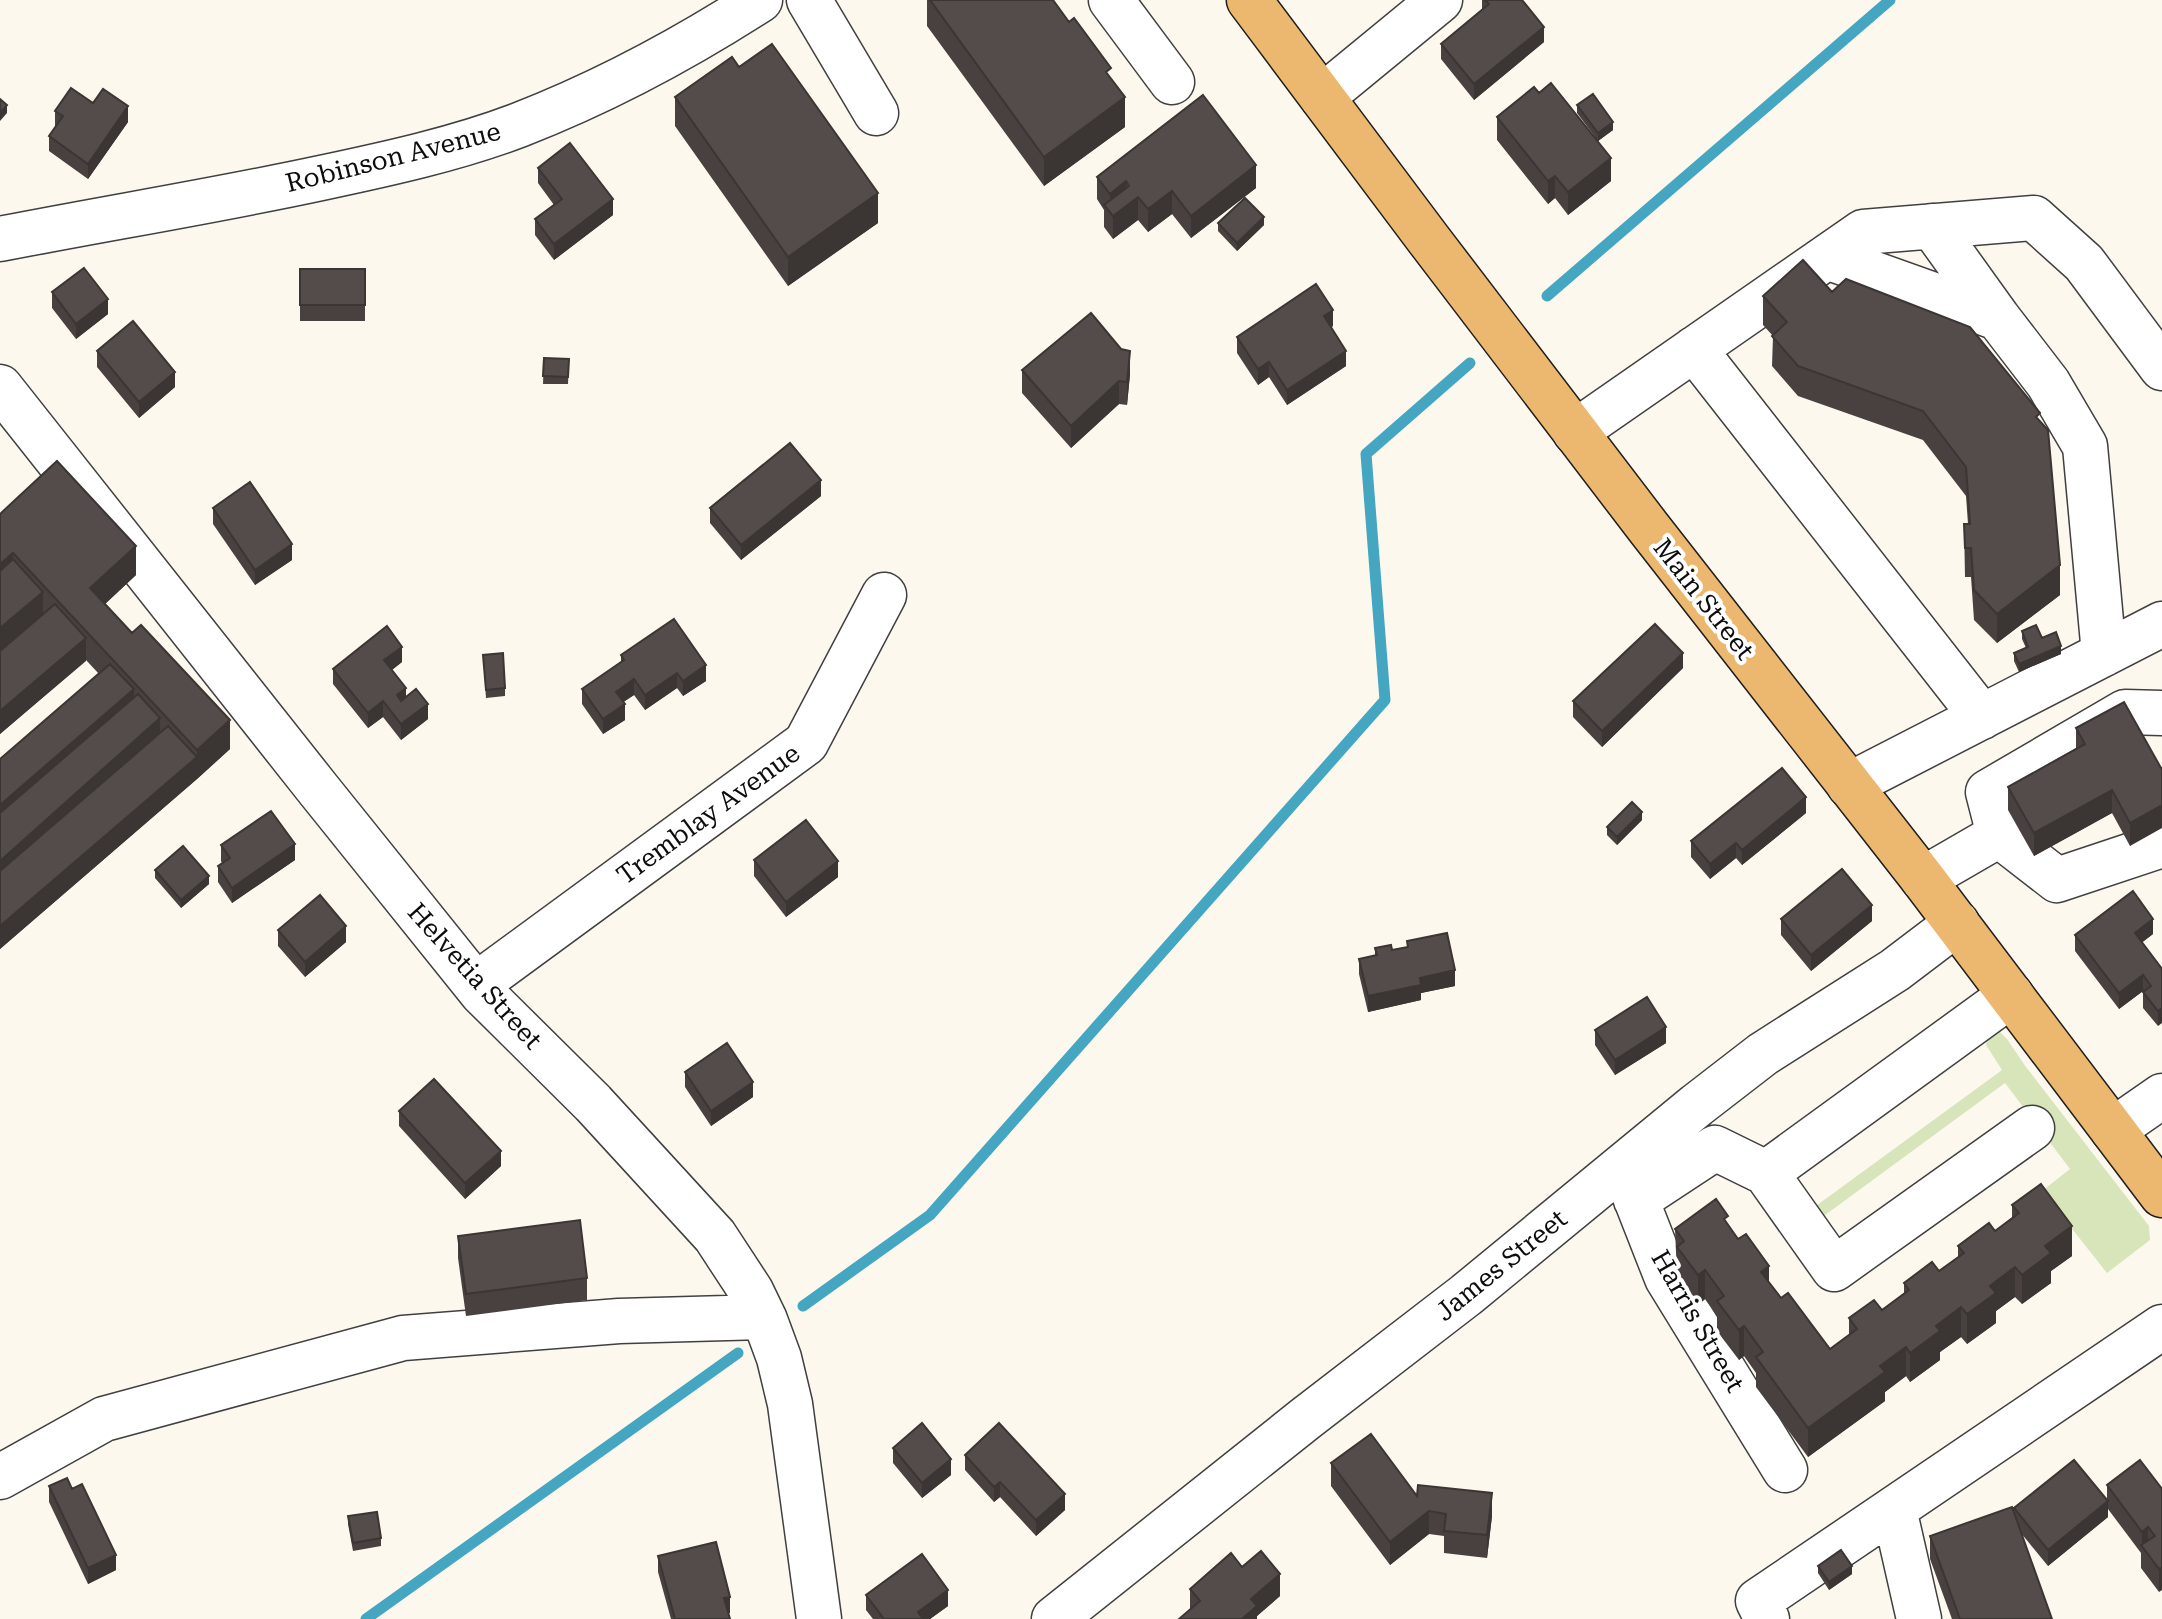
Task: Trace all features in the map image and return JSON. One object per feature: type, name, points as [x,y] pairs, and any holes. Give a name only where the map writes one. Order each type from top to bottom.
[{"type":"main road","name":"Main Street","points":[[1249,0],[1575,432],[1957,923],[2162,1195]]},
{"type":"street","name":"Robinson Avenue","points":[[0,239],[372,167],[517,125],[602,90],[760,0]]},
{"type":"street","points":[[809,0],[876,113]]},
{"type":"street","points":[[1322,97],[1440,0]]},
{"type":"street","points":[[1123,4],[1172,82]]},
{"type":"street","points":[[1575,432],[1863,232],[2034,218],[2084,263],[2162,368]]},
{"type":"street","points":[[1932,226],[2048,383],[2085,446],[2104,654]]},
{"type":"street","points":[[1827,257],[1998,318]]},
{"type":"street","points":[[1694,349],[1972,722],[1999,835],[2057,880],[2162,845]]},
{"type":"street","name":"Helvetia Street","points":[[0,387],[476,985],[593,1103],[715,1236],[751,1291],[779,1358],[790,1404],[819,1619]]},
{"type":"street","name":"Tremblay Avenue","points":[[476,985],[806,743],[884,595]]},
{"type":"street","points":[[1849,785],[2162,624]]},
{"type":"street","points":[[1988,792],[2125,712],[2162,713]]},
{"type":"street","points":[[1923,879],[1999,835]]},
{"type":"street","name":"James Street","points":[[1054,1619],[1466,1295],[1629,1183],[1677,1121],[1763,1054],[1895,970],[1957,923]]},
{"type":"street","points":[[1766,1173],[2011,995]]},
{"type":"street","points":[[2113,1130],[2162,1096]]},
{"type":"street","points":[[1677,1121],[1702,1157]]},
{"type":"street","points":[[1629,1183],[1702,1157],[1715,1148],[1766,1173],[1834,1269],[2032,1128]]},
{"type":"street","name":"Harris Street","points":[[1629,1183],[1667,1278],[1785,1470]]},
{"type":"street","points":[[0,1477],[104,1419],[403,1338],[619,1321],[763,1317]]},
{"type":"street","points":[[1767,1619],[1758,1601],[2162,1327]]},
{"type":"street","points":[[1894,1509],[1919,1619]]},
{"type":"green space","points":[[2000,1032],[2149,1226],[2150,1240],[2107,1273],[2042,1191],[2070,1169],[2005,1083],[1817,1221],[1809,1211],[2002,1070],[1986,1045],[1993,1033]]},
{"type":"building","points":[[930,0],[1053,0],[1069,22],[1074,18],[1111,68],[1106,72],[1125,97],[1044,157]]},
{"type":"building","points":[[1485,0],[1522,0],[1544,27],[1474,84],[1441,44],[1489,4]]},
{"type":"building","points":[[772,44],[878,193],[788,257],[675,97],[732,57],[739,67]]},
{"type":"building","points":[[1551,83],[1611,158],[1568,192],[1555,176],[1548,181],[1497,117],[1534,87],[1539,93]]},
{"type":"building","points":[[71,88],[93,103],[103,89],[128,106],[88,164],[49,136],[63,116],[55,111]]},
{"type":"building","points":[[1593,94],[1613,122],[1598,133],[1577,105]]},
{"type":"building","points":[[1203,95],[1256,165],[1191,216],[1172,191],[1148,209],[1138,197],[1113,216],[1104,205],[1129,186],[1126,181],[1110,194],[1097,177]]},
{"type":"building","points":[[0,99],[7,105],[0,113]]},
{"type":"building","points":[[570,143],[613,199],[554,244],[535,219],[562,199],[538,168]]},
{"type":"building","points":[[1245,198],[1264,217],[1237,243],[1218,223]]},
{"type":"building","points":[[1803,260],[1832,292],[1846,279],[1970,327],[2040,413],[2036,417],[2048,430],[2060,565],[1997,614],[1974,590],[1971,548],[1965,548],[1964,524],[1970,524],[1966,467],[1923,411],[1798,366],[1772,336],[1787,322],[1763,296]]},
{"type":"building","points":[[84,268],[108,299],[76,324],[52,292]]},
{"type":"building","points":[[300,269],[365,269],[365,305],[300,305]]},
{"type":"building","points":[[1316,284],[1333,310],[1324,316],[1346,351],[1287,390],[1269,362],[1258,369],[1237,337]]},
{"type":"building","points":[[1091,313],[1121,349],[1130,351],[1127,382],[1119,381],[1071,426],[1022,370]]},
{"type":"building","points":[[133,321],[175,372],[139,402],[97,351]]},
{"type":"building","points":[[544,358],[569,359],[568,377],[543,376]]},
{"type":"building","points":[[790,443],[821,480],[741,545],[710,508]]},
{"type":"building","points":[[57,461],[136,546],[90,588],[132,633],[141,625],[230,720],[197,750],[13,553],[0,564],[0,514]]},
{"type":"building","points":[[250,482],[292,544],[255,570],[213,508]]},
{"type":"building","points":[[13,559],[43,592],[0,628],[0,571]]},
{"type":"building","points":[[55,604],[86,638],[0,711],[0,651]]},
{"type":"building","points":[[674,619],[706,665],[683,681],[677,673],[645,695],[634,679],[616,692],[625,704],[603,719],[582,689],[624,660],[621,655]]},
{"type":"building","points":[[1655,624],[1683,653],[1602,731],[1573,701]]},
{"type":"building","points":[[2036,625],[2042,638],[2056,632],[2061,646],[2019,664],[2014,653],[2028,647],[2022,631]]},
{"type":"building","points":[[387,626],[402,647],[384,660],[406,688],[397,695],[401,701],[416,689],[428,704],[401,724],[383,701],[368,713],[333,669]]},
{"type":"building","points":[[503,653],[505,688],[486,690],[483,655]]},
{"type":"building","points":[[110,664],[134,689],[0,805],[0,759]]},
{"type":"building","points":[[138,694],[160,718],[0,861],[0,813]]},
{"type":"building","points":[[2124,702],[2162,768],[2162,805],[2130,823],[2112,790],[2034,833],[2008,787],[2085,744],[2076,728]]},
{"type":"building","points":[[168,726],[197,757],[0,926],[0,871]]},
{"type":"building","points":[[1782,768],[1806,797],[1742,850],[1736,843],[1710,864],[1691,841]]},
{"type":"building","points":[[1632,802],[1642,812],[1617,837],[1607,827]]},
{"type":"building","points":[[271,811],[295,844],[232,888],[218,866],[230,858],[221,845]]},
{"type":"building","points":[[806,820],[838,861],[786,902],[754,860]]},
{"type":"building","points":[[183,846],[209,876],[181,900],[155,870]]},
{"type":"building","points":[[1842,869],[1872,905],[1811,955],[1781,919]]},
{"type":"building","points":[[2133,891],[2153,919],[2135,933],[2162,969],[2162,1008],[2158,1011],[2143,992],[2151,986],[2143,975],[2119,993],[2075,935]]},
{"type":"building","points":[[320,895],[346,926],[305,962],[278,930]]},
{"type":"building","points":[[1447,933],[1455,970],[1420,978],[1421,985],[1368,996],[1359,959],[1377,955],[1375,948],[1391,945],[1392,950],[1408,947],[1407,941]]},
{"type":"building","points":[[1647,997],[1666,1027],[1615,1060],[1595,1030]]},
{"type":"building","points":[[727,1043],[753,1082],[711,1111],[685,1072]]},
{"type":"building","points":[[434,1079],[501,1151],[465,1183],[399,1111]]},
{"type":"building","points":[[2041,1184],[2072,1226],[2045,1246],[2051,1253],[2022,1275],[2015,1267],[1990,1286],[1996,1293],[1967,1314],[1961,1307],[1936,1326],[1940,1331],[1910,1353],[1906,1347],[1880,1366],[1885,1372],[1808,1428],[1756,1357],[1763,1352],[1744,1326],[1739,1330],[1717,1301],[1724,1296],[1705,1270],[1698,1275],[1677,1247],[1684,1241],[1675,1229],[1716,1199],[1728,1216],[1724,1219],[1738,1239],[1746,1234],[1769,1266],[1761,1272],[1781,1298],[1788,1293],[1830,1349],[1857,1329],[1849,1318],[1874,1300],[1882,1310],[1909,1290],[1904,1283],[1932,1262],[1939,1271],[1964,1253],[1958,1246],[1989,1223],[1995,1231],[2019,1213],[2012,1205]]},
{"type":"building","points":[[580,1220],[587,1278],[466,1294],[458,1236]]},
{"type":"building","points":[[922,1423],[951,1459],[922,1483],[893,1448]]},
{"type":"building","points":[[999,1423],[1065,1494],[1036,1520],[1000,1482],[994,1487],[965,1455]]},
{"type":"building","points":[[1371,1434],[1417,1496],[1418,1485],[1492,1493],[1487,1535],[1444,1531],[1446,1514],[1429,1511],[1390,1542],[1331,1463]]},
{"type":"building","points":[[2074,1460],[2108,1501],[2048,1550],[2014,1508]]},
{"type":"building","points":[[2140,1460],[2162,1489],[2162,1567],[2159,1569],[2141,1545],[2155,1536],[2148,1527],[2142,1532],[2107,1485]]},
{"type":"building","points":[[67,1478],[72,1489],[82,1484],[116,1555],[88,1568],[49,1486]]},
{"type":"building","points":[[2012,1507],[2052,1619],[1960,1619],[1930,1536]]},
{"type":"building","points":[[377,1512],[381,1538],[353,1543],[348,1516]]},
{"type":"building","points":[[716,1542],[730,1597],[724,1598],[730,1619],[675,1619],[658,1556]]},
{"type":"building","points":[[1841,1550],[1852,1566],[1829,1582],[1818,1566]]},
{"type":"building","points":[[1261,1551],[1280,1574],[1251,1599],[1257,1606],[1244,1619],[1179,1619],[1200,1601],[1190,1589],[1231,1553],[1242,1567]]},
{"type":"building","points":[[922,1554],[948,1590],[918,1612],[923,1619],[884,1619],[866,1595]]},
{"type":"waterway","points":[[1547,296],[1890,0]]},
{"type":"waterway","points":[[803,1306],[930,1215],[1385,700],[1366,454],[1470,363]]},
{"type":"waterway","points":[[366,1619],[738,1353]]}]
